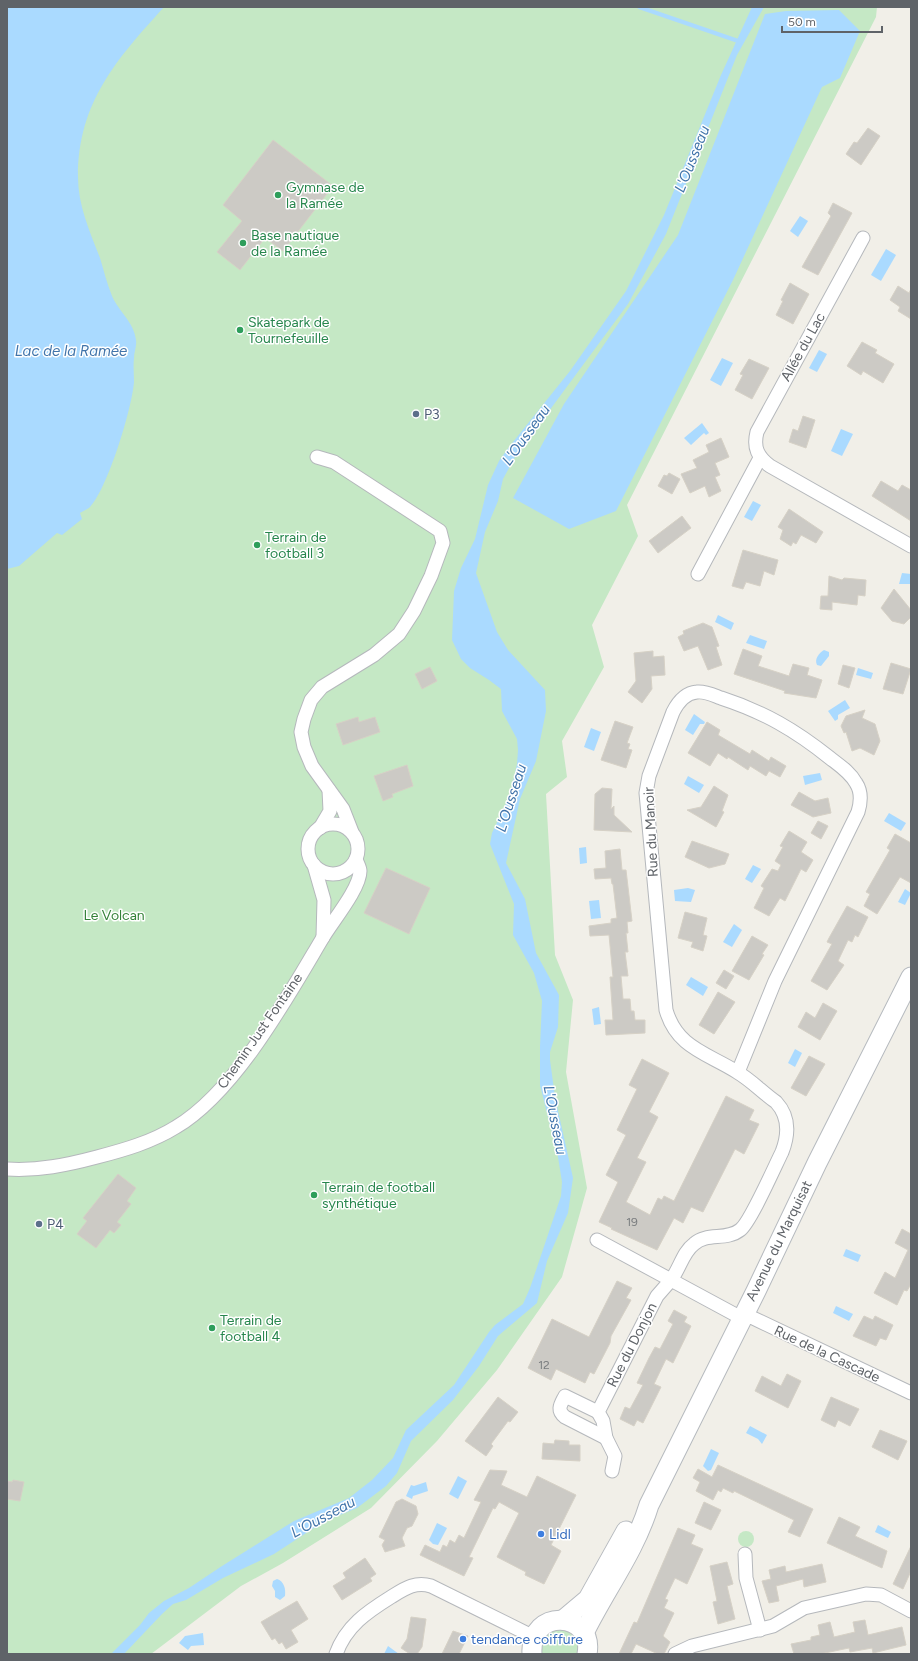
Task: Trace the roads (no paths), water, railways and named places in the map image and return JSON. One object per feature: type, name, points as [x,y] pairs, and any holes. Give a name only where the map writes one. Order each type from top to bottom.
[{"type":"main road","name":"Avenue du Marquisat","points":[[588,1647],[643,1523],[649,1505],[817,1163],[911,977]]},
{"type":"main road","name":"Avenue du Marquisat","points":[[563,1620],[588,1599],[625,1532],[649,1505]]},
{"type":"main road","points":[[533,1646],[538,1629],[554,1620],[563,1620],[571,1622],[588,1647]]},
{"type":"street","name":"Allée du Lac","points":[[760,458],[755,441],[757,432],[863,238]]},
{"type":"street","points":[[317,457],[334,462],[440,532],[443,543],[431,576],[414,611],[399,634],[374,655],[322,687],[311,700],[301,732],[304,747],[312,766],[343,809],[358,845],[356,859],[347,870],[334,874],[326,873],[314,866],[309,856],[308,846],[310,838],[320,828],[330,811],[329,790]]},
{"type":"street","points":[[698,574],[760,458],[770,466],[831,502],[911,546]]},
{"type":"street","name":"Rue du Manoir","points":[[671,1280],[688,1250],[695,1243],[711,1237],[728,1236],[744,1227],[786,1142],[787,1125],[781,1108],[738,1072],[686,1043],[673,1028],[666,1010],[646,792],[649,776],[678,702],[685,696],[698,692],[705,692],[758,711],[801,735],[847,771],[856,781],[860,792],[861,804],[858,812],[775,981],[738,1072]]},
{"type":"street","points":[[320,828],[326,825],[340,825],[352,832]]},
{"type":"street","name":"Chemin Just Fontaine","points":[[7,1170],[31,1169],[70,1164],[142,1144],[178,1127],[197,1112],[228,1081],[288,996],[323,937],[344,907],[359,876],[360,870],[356,859]]},
{"type":"street","name":"Chemin Just Fontaine","points":[[314,866],[324,900],[323,937]]},
{"type":"street","points":[[597,1240],[734,1314],[743,1316]]},
{"type":"street","name":"Rue du Donjon","points":[[598,1412],[657,1296],[671,1280]]},
{"type":"street","name":"Rue de la Cascade","points":[[743,1316],[759,1321],[911,1393]]},
{"type":"street","points":[[606,1438],[565,1417],[560,1412],[559,1407],[565,1396],[598,1412],[606,1438],[615,1456],[612,1471]]},
{"type":"street","points":[[745,1554],[746,1578],[760,1630]]},
{"type":"street","points":[[336,1654],[347,1633],[364,1614],[408,1587],[420,1583],[431,1586],[533,1646]]},
{"type":"street","points":[[675,1654],[692,1646],[780,1624],[800,1609],[866,1594],[881,1595],[911,1611]]},
{"type":"water","name":"Lac de la Ramée","points":[[7,7],[164,7],[131,45],[103,83],[85,126],[80,150],[78,177],[82,209],[112,296],[129,322],[135,334],[136,340],[134,354],[134,382],[124,428],[104,483],[90,507],[80,513],[82,519],[62,535],[57,533],[19,566],[7,569]]},
{"type":"water","name":"L'Ousseau","points":[[752,7],[764,7],[737,55],[666,234],[628,304],[515,457],[503,479],[498,501],[485,532],[476,573],[497,632],[508,650],[545,690],[546,711],[536,761],[520,799],[506,863],[525,899],[536,953],[559,995],[558,1027],[550,1052],[550,1060],[555,1097],[573,1178],[568,1213],[547,1261],[537,1303],[498,1336],[479,1366],[453,1400],[411,1441],[397,1473],[386,1486],[357,1508],[323,1522],[274,1554],[223,1578],[186,1600],[173,1604],[124,1654],[111,1654],[140,1625],[149,1613],[164,1601],[189,1588],[294,1521],[349,1498],[372,1480],[393,1458],[406,1430],[454,1385],[489,1332],[495,1325],[523,1304],[530,1288],[561,1196],[562,1182],[558,1157],[540,1085],[542,1001],[534,973],[513,935],[514,904],[490,844],[492,833],[510,795],[517,764],[517,739],[502,711],[501,689],[470,668],[461,659],[452,640],[454,591],[461,568],[475,539],[488,485],[499,461],[570,371],[626,291],[664,215],[721,75]]},
{"type":"water","points":[[839,10],[860,31],[840,78],[822,87],[733,280],[616,511],[569,529],[513,498],[564,404],[678,235],[765,14],[786,11]]},
{"type":"water","points":[[800,216],[808,221],[798,237],[790,231]]},
{"type":"water","points":[[886,249],[896,255],[881,281],[871,275]]},
{"type":"water","points":[[819,350],[827,354],[817,372],[809,368]]},
{"type":"water","points":[[722,358],[733,363],[721,386],[710,380]]},
{"type":"water","points":[[702,423],[709,433],[706,435],[704,433],[691,445],[684,438]]},
{"type":"water","points":[[841,429],[853,434],[842,456],[831,451]]},
{"type":"water","points":[[753,501],[761,505],[752,521],[744,517]]},
{"type":"water","points":[[902,573],[911,574],[911,584],[899,584]]},
{"type":"water","points":[[718,615],[734,623],[731,630],[715,622]]},
{"type":"water","points":[[750,635],[767,641],[764,649],[746,643]]},
{"type":"water","points":[[824,650],[829,652],[829,656],[821,666],[817,665],[816,661],[818,656]]},
{"type":"water","points":[[858,668],[873,673],[871,679],[856,675]]},
{"type":"water","points":[[845,700],[850,708],[838,715],[838,719],[835,721],[828,711]]},
{"type":"water","points":[[694,714],[705,722],[704,724],[700,724],[693,735],[685,730]]},
{"type":"water","points":[[591,728],[601,732],[594,751],[584,747]]},
{"type":"water","points":[[820,773],[822,780],[805,785],[803,776]]},
{"type":"water","points":[[688,776],[704,785],[699,793],[684,784]]},
{"type":"water","points":[[889,813],[906,823],[901,831],[884,821]]},
{"type":"water","points":[[586,847],[587,863],[580,864],[579,848]]},
{"type":"water","points":[[753,865],[761,869],[752,883],[745,879]]},
{"type":"water","points":[[688,888],[695,890],[691,902],[675,901],[674,890]]},
{"type":"water","points":[[905,889],[911,893],[905,905],[898,902]]},
{"type":"water","points":[[599,900],[601,918],[591,919],[589,901]]},
{"type":"water","points":[[734,924],[742,930],[732,947],[723,942]]},
{"type":"water","points":[[691,977],[708,987],[703,996],[686,985]]},
{"type":"water","points":[[599,1007],[601,1024],[594,1025],[592,1009]]},
{"type":"water","points":[[795,1049],[802,1053],[795,1067],[788,1063]]},
{"type":"water","points":[[846,1249],[861,1255],[858,1262],[843,1256]]},
{"type":"water","points":[[836,1306],[853,1314],[849,1321],[833,1313]]},
{"type":"water","points":[[750,1426],[767,1435],[762,1444],[758,1439],[746,1433]]},
{"type":"water","points":[[711,1449],[719,1453],[711,1470],[708,1471],[703,1466]]},
{"type":"water","points":[[458,1476],[467,1481],[458,1499],[449,1494]]},
{"type":"water","points":[[426,1482],[428,1491],[413,1496],[412,1499],[406,1496],[411,1485],[414,1486]]},
{"type":"water","points":[[437,1523],[447,1528],[438,1545],[433,1544],[429,1540]]},
{"type":"water","points":[[878,1525],[891,1532],[888,1538],[875,1532]]},
{"type":"water","points":[[277,1579],[283,1583],[285,1591],[285,1596],[280,1600],[275,1597],[275,1591],[272,1586],[273,1581]]},
{"type":"water","points":[[203,1633],[204,1645],[191,1646],[188,1650],[179,1643],[185,1636]]},
{"type":"water","points":[[388,1646],[399,1654],[384,1654]]},
{"type":"waterway","points":[[639,7],[741,42]]},
{"type":"place","name":"Gymnase de la Ramée","points":[[278,195]]},
{"type":"place","name":"Base nautique de la Ramée","points":[[243,243]]},
{"type":"place","name":"Skatepark de Tournefeuille","points":[[240,330]]},
{"type":"place","name":"P3","points":[[416,414]]},
{"type":"place","name":"Terrain de football 3","points":[[257,545]]},
{"type":"place","name":"Terrain de football synthétique","points":[[314,1195]]},
{"type":"place","name":"P4","points":[[39,1224]]},
{"type":"place","name":"Terrain de football 4","points":[[212,1328]]},
{"type":"place","name":"Lidl","points":[[541,1534]]},
{"type":"place","name":"tendance coiffure","points":[[463,1639]]},
{"type":"park label","name":"Le Volcan","points":[[114,915]]}]
